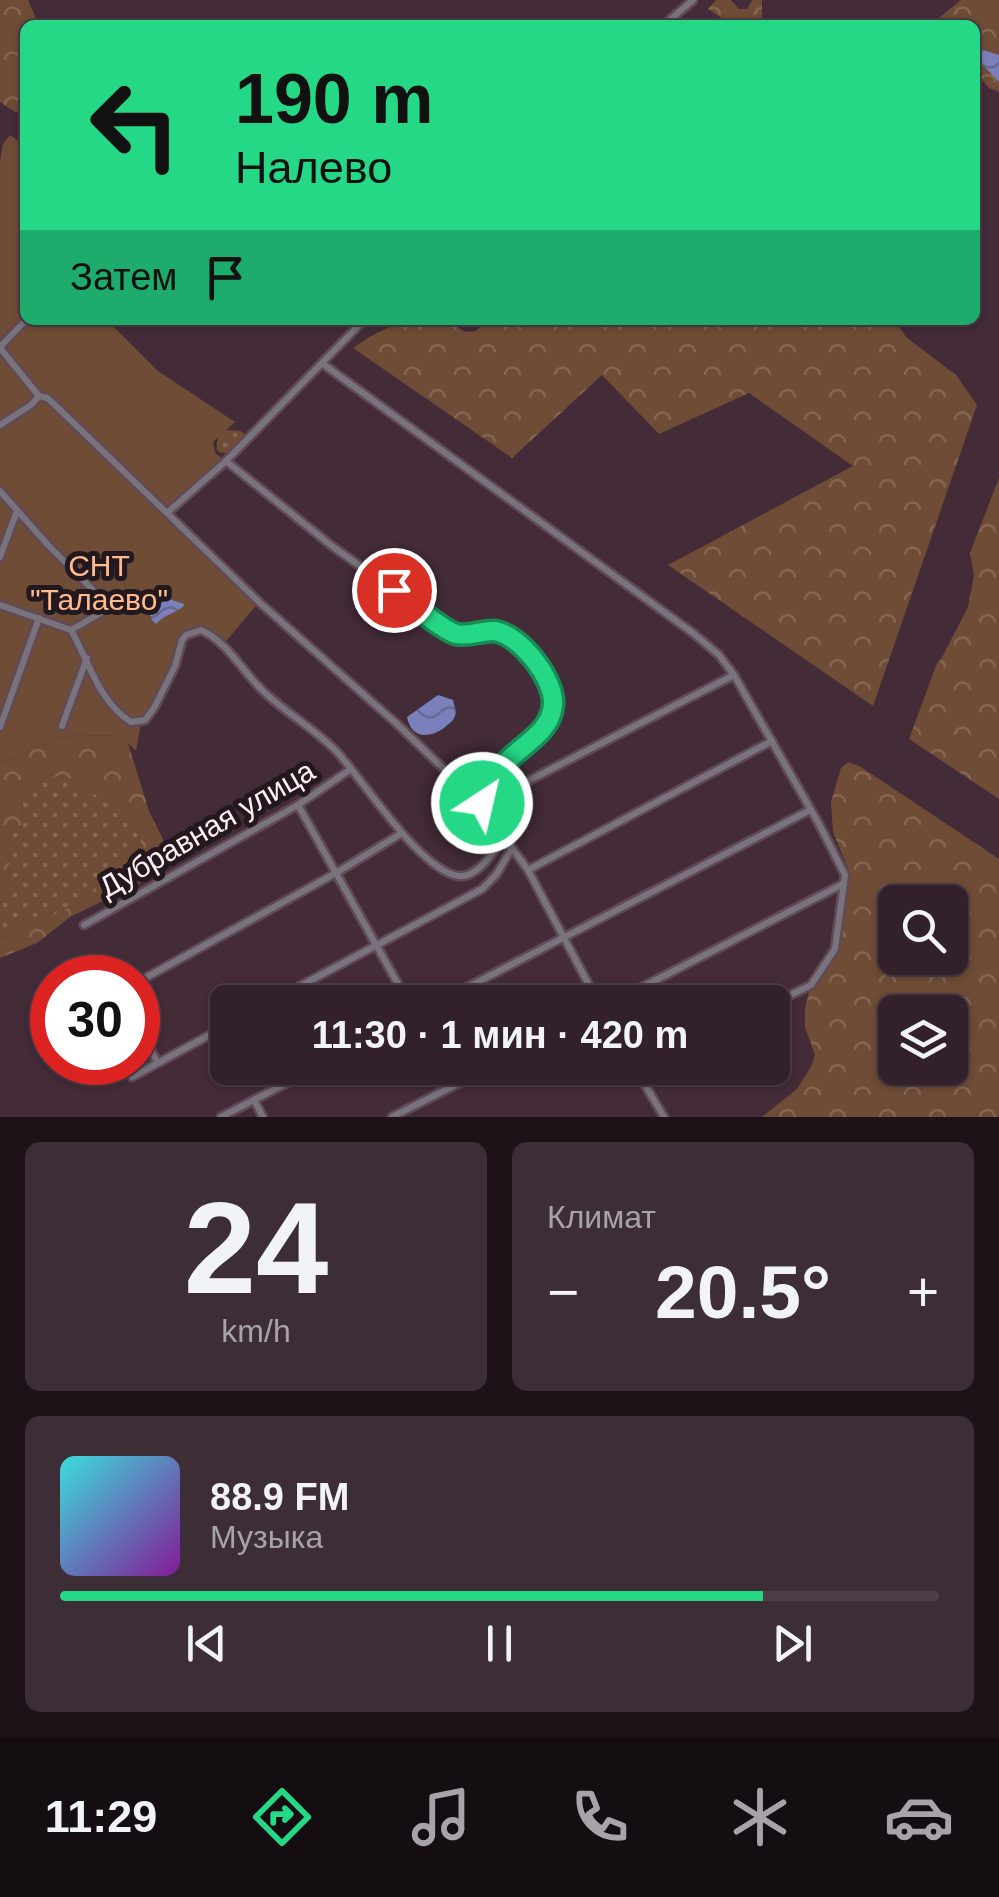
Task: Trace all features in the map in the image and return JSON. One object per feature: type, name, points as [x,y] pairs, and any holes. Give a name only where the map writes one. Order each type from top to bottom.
[{"type":"street","points":[[670,20],[693,0]]},
{"type":"street","points":[[21,325],[0,347],[39,396],[54,404],[259,602],[498,814]]},
{"type":"street","points":[[168,512],[226,462],[359,325]]},
{"type":"street","points":[[324,364],[693,633],[719,655],[734,675],[845,875],[835,948],[811,985],[790,995]]},
{"type":"street","points":[[0,424],[39,396]]},
{"type":"street","points":[[226,462],[332,546],[454,634],[498,632],[520,646],[540,667],[552,690],[550,719],[498,775],[495,798],[512,848],[528,870],[589,985]]},
{"type":"street","points":[[0,492],[106,602],[106,610],[71,630]]},
{"type":"street","points":[[0,557],[17,510]]},
{"type":"street","points":[[0,606],[71,630],[110,705],[131,722],[141,722],[154,708],[186,635],[201,630],[212,636],[262,690],[321,736],[418,851],[448,873],[469,875],[500,846],[505,831]]},
{"type":"street","points":[[0,727],[38,618]]},
{"type":"street","points":[[62,726],[86,658]]},
{"type":"street","points":[[495,798],[734,675]]},
{"type":"street","points":[[528,870],[772,742]]},
{"type":"street","name":"Дубравная улица","points":[[84,926],[298,805],[352,769]]},
{"type":"street","points":[[298,805],[399,985]]},
{"type":"street","points":[[473,985],[810,810]]},
{"type":"street","points":[[160,970],[402,833]]},
{"type":"street","points":[[302,985],[482,889],[496,876],[512,848]]},
{"type":"street","points":[[646,985],[844,883]]},
{"type":"street","points":[[160,1061],[210,1035]]},
{"type":"street","points":[[221,1117],[283,1085]]},
{"type":"street","points":[[392,1117],[455,1085]]},
{"type":"street","points":[[645,1085],[664,1117]]},
{"type":"street","points":[[254,1100],[262,1117]]},
{"type":"green space","points":[[0,0],[28,0],[37,20],[20,20],[20,111],[0,102]]},
{"type":"green space","points":[[716,0],[731,0],[739,9],[747,9],[752,0],[762,0],[762,20],[725,20],[708,9]]},
{"type":"green space","points":[[961,0],[999,0],[999,92],[980,78],[980,20],[936,20]]},
{"type":"green space","name":"СНТ \"Талаево\"","points":[[10,135],[20,142],[20,325],[112,325],[158,371],[235,422],[213,442],[215,453],[226,461],[168,512],[259,602],[222,646],[208,632],[186,635],[154,708],[141,723],[136,751],[121,736],[77,735],[59,738],[0,763],[3,144]]},
{"type":"green space","points":[[394,325],[454,325],[465,332],[483,325],[898,325],[907,338],[956,375],[977,405],[873,706],[668,565],[853,466],[749,393],[659,434],[602,375],[512,458],[353,348]]},
{"type":"green space","points":[[227,430],[247,435],[229,454],[217,449],[218,438]]},
{"type":"green space","points":[[999,478],[999,799],[909,739],[937,663],[968,607],[974,575],[970,553]]},
{"type":"green space","points":[[121,736],[127,740],[149,811],[163,839],[165,864],[152,877],[70,917],[37,943],[0,958],[0,939],[24,920],[76,906],[112,870],[135,859],[141,840],[131,818],[71,779],[48,775],[23,796],[22,826],[9,837],[10,886],[0,889],[0,763],[59,738]]},
{"type":"green space","points":[[848,762],[999,859],[999,1117],[762,1117],[797,1089],[815,1055],[805,1027],[805,1009],[809,992],[837,944],[849,871],[833,832],[831,802],[841,768]]},
{"type":"green space","points":[[48,775],[71,779],[103,798],[131,818],[141,840],[135,859],[112,870],[76,906],[25,920],[0,939],[0,889],[10,886],[9,837],[22,826],[23,795]]},
{"type":"water","points":[[983,50],[999,55],[999,82],[980,62]]},
{"type":"water","points":[[169,599],[184,604],[183,607],[156,624],[149,612],[157,614],[157,605]]},
{"type":"water","points":[[438,695],[453,700],[454,718],[432,734],[416,733],[407,717]]},
{"type":"route","points":[[394,590],[454,634],[498,632],[510,638],[540,667],[552,690],[550,719],[498,775],[498,814],[482,803]]}]
